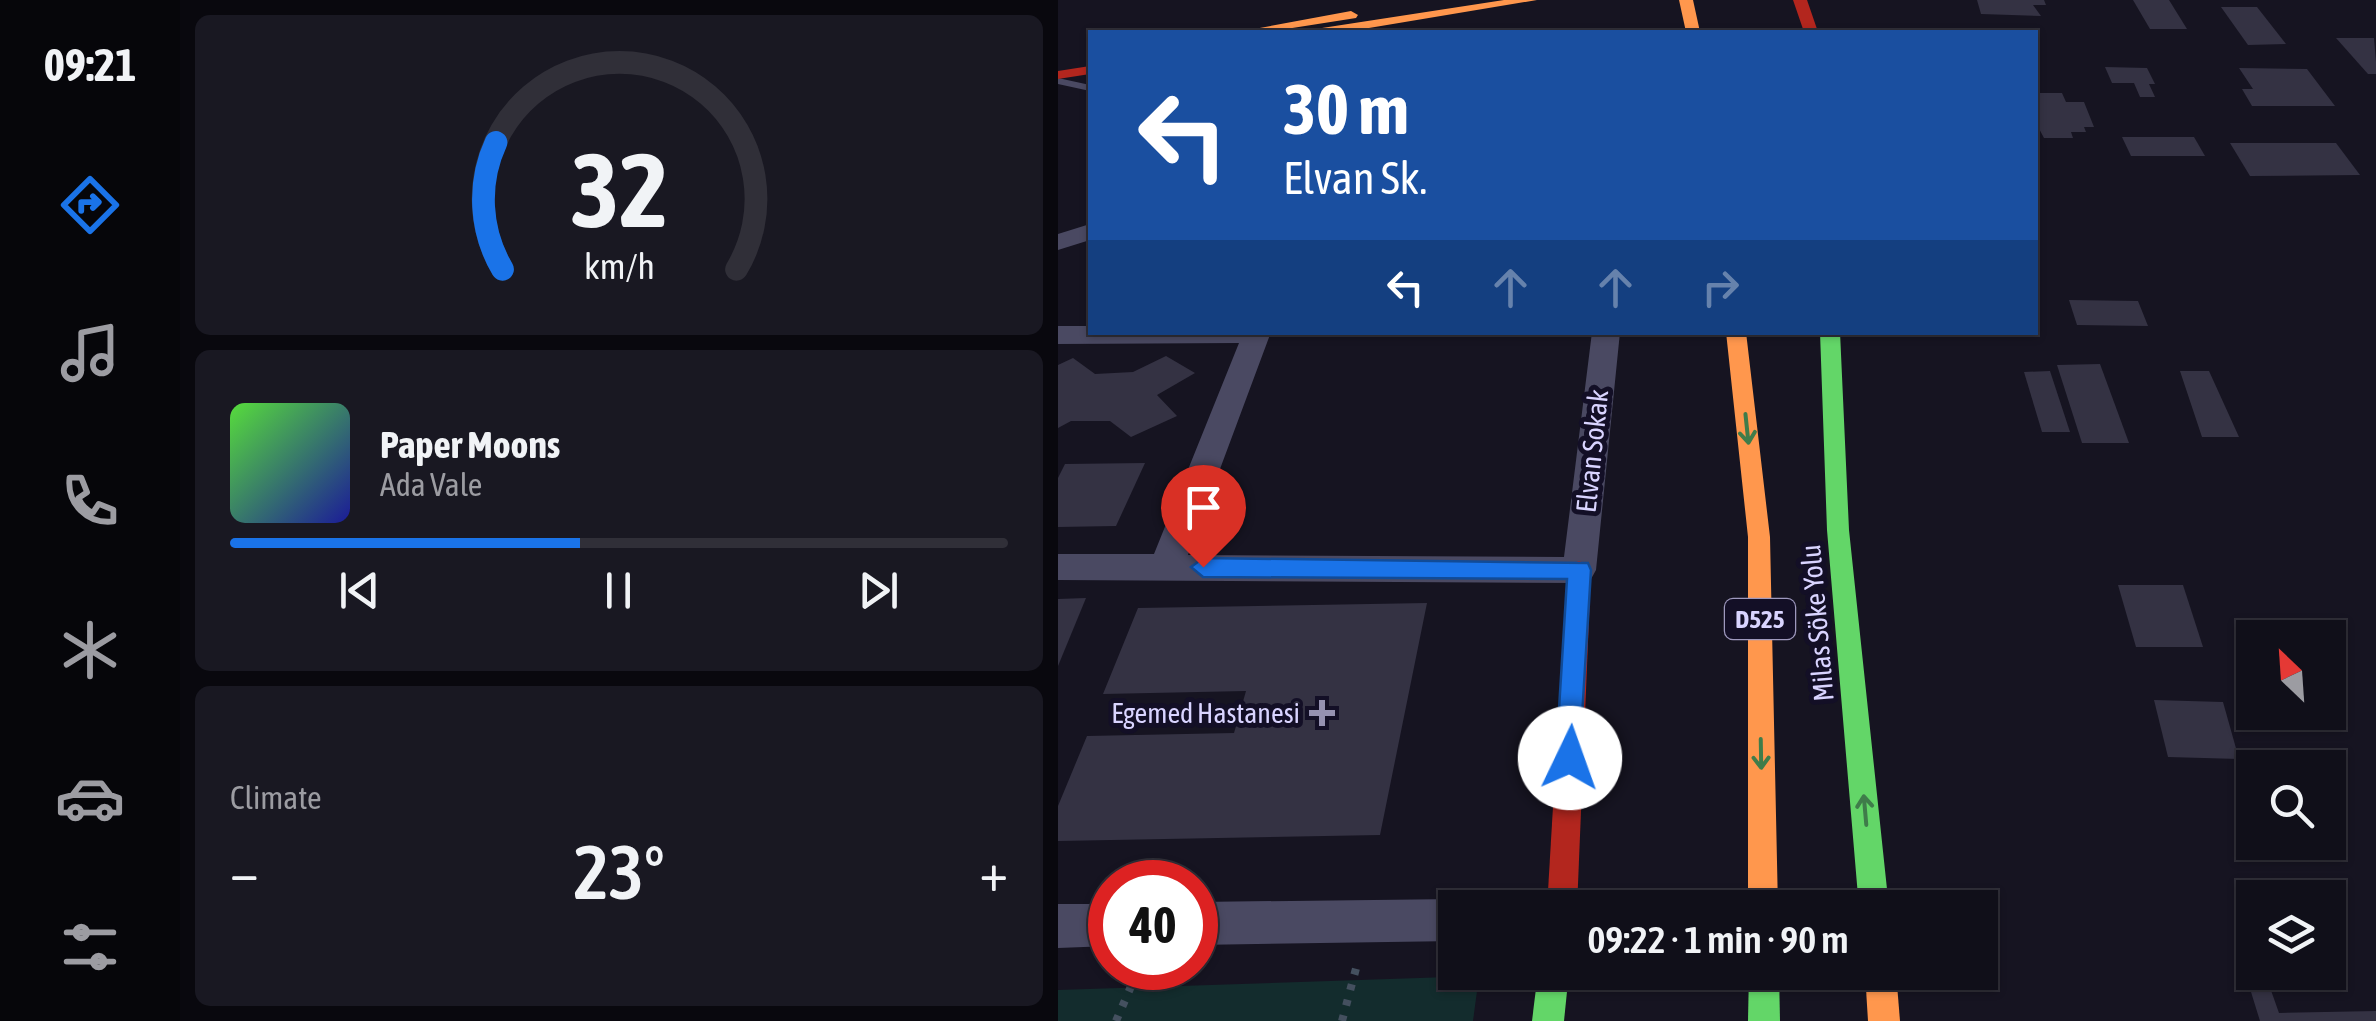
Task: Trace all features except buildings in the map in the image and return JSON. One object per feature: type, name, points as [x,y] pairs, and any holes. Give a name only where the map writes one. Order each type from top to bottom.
[{"type":"main road","points":[[1255,30],[1393,4],[1446,0]]},
{"type":"main road","points":[[1335,30],[1530,0]]},
{"type":"main road","points":[[1686,0],[1693,30]]},
{"type":"main road","points":[[1800,0],[1810,30]]},
{"type":"main road","points":[[1058,62],[1088,57]]},
{"type":"main road","points":[[1058,78],[1088,70]]},
{"type":"main road","name":"Milas Söke Yolu","points":[[1736,335],[1759,538],[1763,890]]},
{"type":"main road","name":"Milas Söke Yolu","points":[[1830,335],[1838,530],[1872,890]]},
{"type":"main road","points":[[1563,890],[1579,570]]},
{"type":"main road","points":[[1548,1021],[1552,990]]},
{"type":"main road","points":[[1764,990],[1764,1021]]},
{"type":"main road","points":[[1881,990],[1884,1021]]},
{"type":"street","points":[[1058,242],[1088,233]]},
{"type":"street","points":[[1058,335],[1088,335]]},
{"type":"street","points":[[1166,567],[1256,335]]},
{"type":"street","name":"Elvan Sokak","points":[[1579,570],[1606,335]]},
{"type":"street","points":[[1058,567],[1579,570]]},
{"type":"street","points":[[1218,924],[1438,920]]},
{"type":"street","points":[[1058,926],[1088,925]]},
{"type":"lane","points":[[1058,78],[1088,87]]},
{"type":"path","points":[[1342,1021],[1369,921]]},
{"type":"path","points":[[1116,1021],[1129,990]]},
{"type":"green space","points":[[1438,977],[1438,990],[1477,990],[1473,1021],[1058,1021],[1058,990],[1218,990],[1218,985]]},
{"type":"traffic: fast","points":[[1830,335],[1838,530],[1872,890]]},
{"type":"traffic: fast","points":[[1548,1021],[1552,990]]},
{"type":"traffic: fast","points":[[1764,990],[1764,1021]]},
{"type":"traffic: slow","points":[[1335,30],[1530,0]]},
{"type":"traffic: slow","points":[[1686,0],[1693,30]]},
{"type":"traffic: slow","points":[[1257,30],[1351,15]]},
{"type":"traffic: slow","points":[[1736,335],[1759,537],[1763,890]]},
{"type":"traffic: slow","points":[[1881,990],[1884,1021]]},
{"type":"traffic: jam","points":[[1800,0],[1810,30]]},
{"type":"traffic: jam","points":[[1058,75],[1088,70]]},
{"type":"traffic: jam","points":[[1563,890],[1579,570]]},
{"type":"place","name":"Egemed Hastanesi","points":[[1322,713]]},
{"type":"route","points":[[1203,567],[1579,570],[1570,758]]}]
